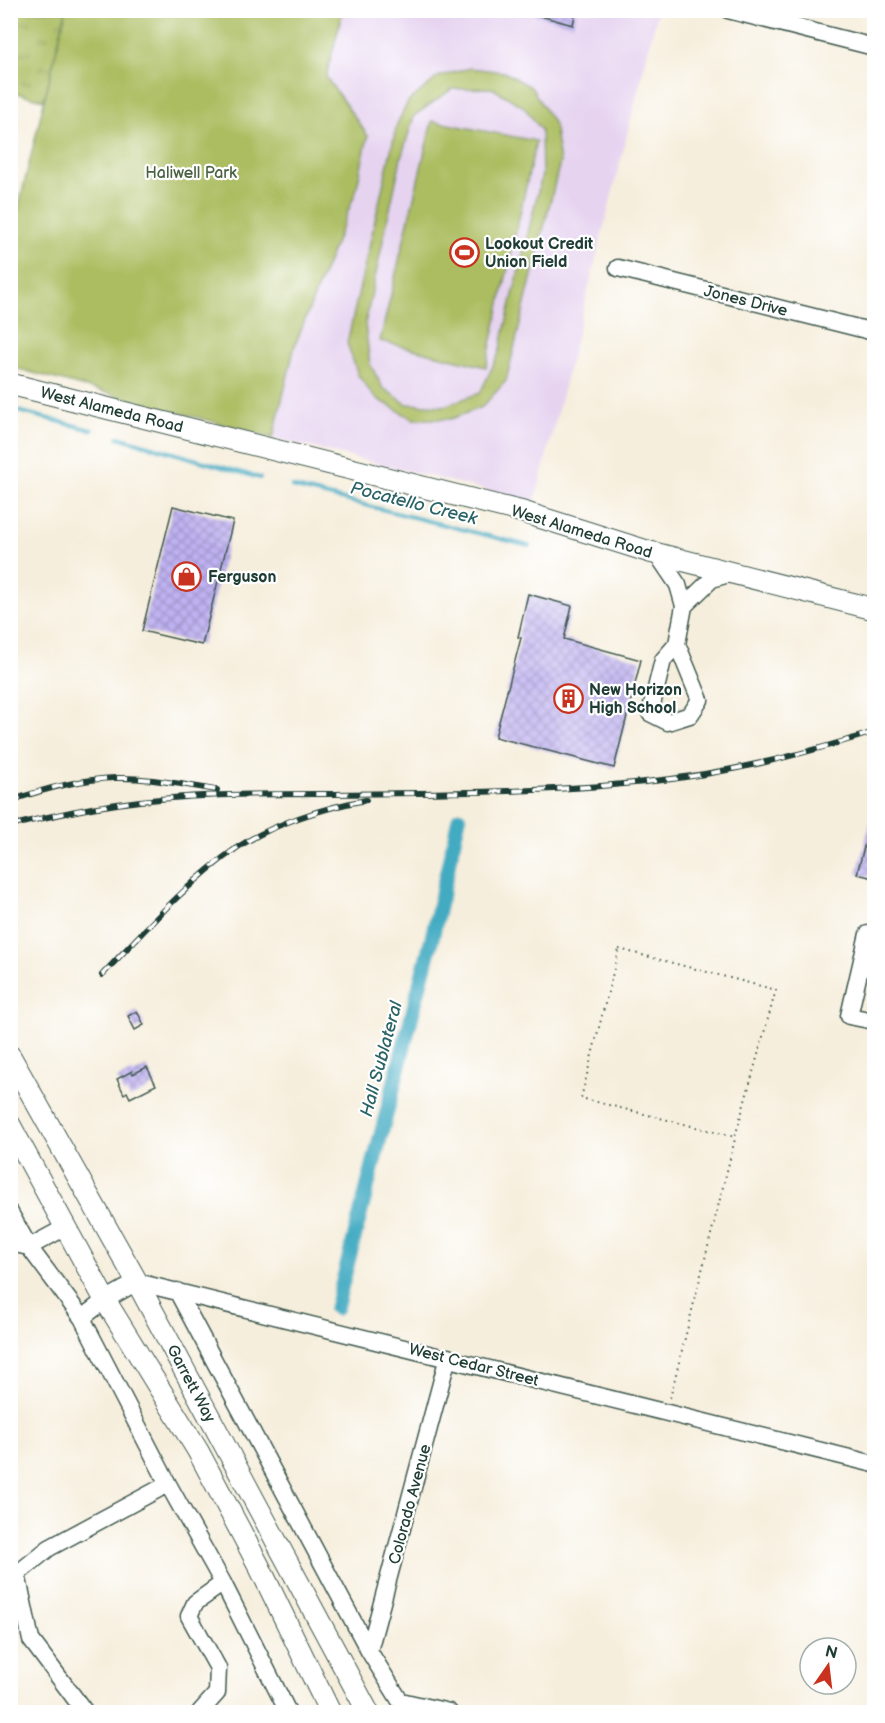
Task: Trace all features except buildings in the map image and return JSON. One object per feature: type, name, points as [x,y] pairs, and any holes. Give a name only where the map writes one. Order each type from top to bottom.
[{"type":"main road","name":"West Alameda Road","points":[[10,384],[523,512],[657,554],[874,609]]},
{"type":"main road","name":"Garrett Way","points":[[10,1056],[137,1282],[368,1713]]},
{"type":"main road","name":"Garrett Way","points":[[10,1125],[105,1300],[198,1451],[259,1566],[330,1713]]},
{"type":"street","points":[[728,10],[874,47]]},
{"type":"street","name":"Jones Drive","points":[[618,268],[874,332]]},
{"type":"street","points":[[657,554],[678,585],[684,606],[677,644]]},
{"type":"street","points":[[684,606],[712,579],[732,573]]},
{"type":"street","points":[[874,935],[868,934],[849,1016],[874,1021]]},
{"type":"street","points":[[10,1213],[29,1247],[82,1318],[168,1484],[223,1583],[288,1713]]},
{"type":"street","points":[[10,1243],[29,1247],[66,1227]]},
{"type":"street","points":[[82,1318],[105,1300],[137,1282]]},
{"type":"street","name":"West Cedar Street","points":[[137,1282],[874,1464]]},
{"type":"street","points":[[177,1291],[369,1652],[404,1707],[449,1713]]},
{"type":"street","name":"Colorado Avenue","points":[[369,1652],[448,1357]]},
{"type":"street","points":[[85,1713],[31,1640],[17,1574],[49,1548],[168,1484]]},
{"type":"street","points":[[200,1713],[217,1693],[218,1668],[189,1616],[195,1603],[223,1583]]},
{"type":"path","points":[[666,1412],[735,1137],[776,990],[619,949],[581,1098],[735,1137]]},
{"type":"shaded area","points":[[344,11],[658,11],[535,502],[273,438],[295,345],[356,191],[368,136],[326,77]]},
{"type":"green space","points":[[11,11],[66,11],[44,100],[11,92]]},
{"type":"green space","name":"Haliwell Park","points":[[66,11],[343,11],[326,77],[368,136],[356,191],[295,345],[273,438],[11,367],[11,238]]},
{"type":"green space","points":[[470,68],[504,72],[531,87],[554,124],[560,162],[506,381],[482,407],[451,419],[413,419],[374,397],[358,375],[347,343],[397,124],[408,102],[438,77]],"holes":[[[492,88],[524,107],[541,130],[542,175],[499,353],[480,393],[444,406],[407,404],[383,388],[370,364],[365,324],[401,158],[414,116],[452,89]]]},
{"type":"green space","points":[[432,121],[536,141],[486,367],[380,341]]},
{"type":"waterway","name":"Pocatello Creek","points":[[10,409],[92,430]]},
{"type":"waterway","name":"Pocatello Creek","points":[[118,437],[260,478]]},
{"type":"waterway","name":"Pocatello Creek","points":[[292,487],[529,546]]},
{"type":"waterway","name":"Hall Sublateral","points":[[336,1308],[432,938],[459,818]]},
{"type":"railway","points":[[10,826],[90,808],[194,796],[485,792],[675,779],[761,763],[874,732]]},
{"type":"railway","points":[[10,801],[62,785],[115,778],[153,780],[217,790]]},
{"type":"railway","points":[[102,975],[183,891],[238,847],[267,831],[300,818],[366,800]]},
{"type":"place","name":"Lookout Credit Union Field","points":[[464,252]]},
{"type":"place","name":"Ferguson","points":[[187,576]]},
{"type":"place","name":"New Horizon High School","points":[[568,698]]}]
